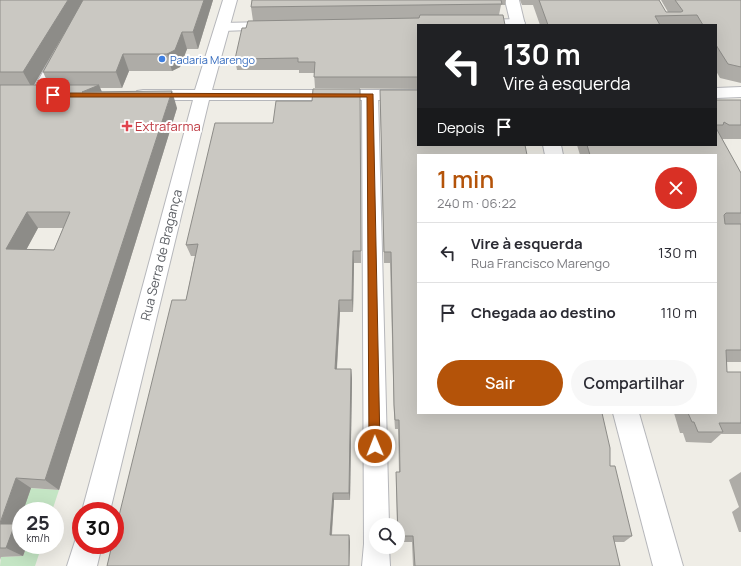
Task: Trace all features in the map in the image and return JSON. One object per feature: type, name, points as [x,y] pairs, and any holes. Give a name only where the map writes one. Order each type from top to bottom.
[{"type":"street","name":"Rua Serra de Bragança","points":[[98,502],[202,96],[230,0]]},
{"type":"street","points":[[463,24],[518,24],[512,0]]},
{"type":"street","points":[[222,27],[284,26]]},
{"type":"street","points":[[20,95],[46,95],[65,46]]},
{"type":"street","points":[[717,93],[741,92]]},
{"type":"street","points":[[125,95],[417,95]]},
{"type":"street","points":[[370,95],[376,518]]},
{"type":"street","points":[[626,414],[668,566]]},
{"type":"street","points":[[82,566],[85,554]]},
{"type":"street","points":[[376,554],[376,566]]},
{"type":"green space","points":[[0,486],[59,490],[55,502],[15,502]]},
{"type":"green space","points":[[24,554],[39,554],[35,566],[0,566],[1,557],[23,556]]},
{"type":"building","points":[[0,0],[68,0],[23,72],[0,72]]},
{"type":"building","points":[[83,0],[204,0],[193,32],[182,32],[175,50],[167,54],[123,54],[116,72],[43,72]]},
{"type":"building","points":[[252,0],[501,0],[502,4],[251,7]]},
{"type":"building","points":[[539,0],[659,0],[666,12],[681,12],[683,11],[675,0],[741,0],[741,67],[728,64],[717,47],[717,24],[702,24],[697,15],[655,16],[659,24],[548,24]]},
{"type":"building","points":[[420,15],[503,15],[505,24],[417,24],[417,77],[314,77],[315,62],[298,62],[298,58],[235,59],[242,28],[246,28],[248,21],[419,18]]},
{"type":"building","points":[[0,85],[99,85],[82,92],[172,91],[45,480],[16,478],[0,523]],"holes":[[[27,212],[70,212],[54,250],[6,249]]]},
{"type":"building","points":[[313,89],[360,89],[361,251],[353,251],[352,300],[339,300],[335,369],[351,369],[349,493],[333,493],[330,535],[349,535],[349,566],[107,566],[110,554],[124,554],[124,502],[122,502],[172,300],[186,300],[198,244],[186,245],[215,123],[273,123],[276,101],[312,101]]},
{"type":"building","points":[[380,90],[417,90],[417,146],[525,146],[527,154],[417,154],[417,414],[602,414],[610,448],[610,466],[615,466],[632,536],[613,536],[620,566],[415,566],[413,536],[405,536],[405,518],[397,518],[396,472],[400,472],[399,420],[395,420],[394,405],[391,252],[384,252]]},
{"type":"building","points":[[717,100],[741,100],[741,125],[729,125],[724,122],[723,125],[717,125]]},
{"type":"building","points":[[717,130],[741,173],[741,213],[726,213],[724,215],[725,224],[741,224],[741,350],[726,350],[727,372],[741,372],[741,423],[719,423],[723,432],[698,432],[688,414],[717,414],[717,154],[590,154],[587,146],[717,146]]},
{"type":"building","points":[[0,524],[12,524],[12,532],[6,548],[0,548]]},
{"type":"place","name":"Padaria Marengo","points":[[162,59]]},
{"type":"place","name":"Extrafarma","points":[[127,126]]},
{"type":"route","points":[[53,95],[370,95],[375,446]]}]
